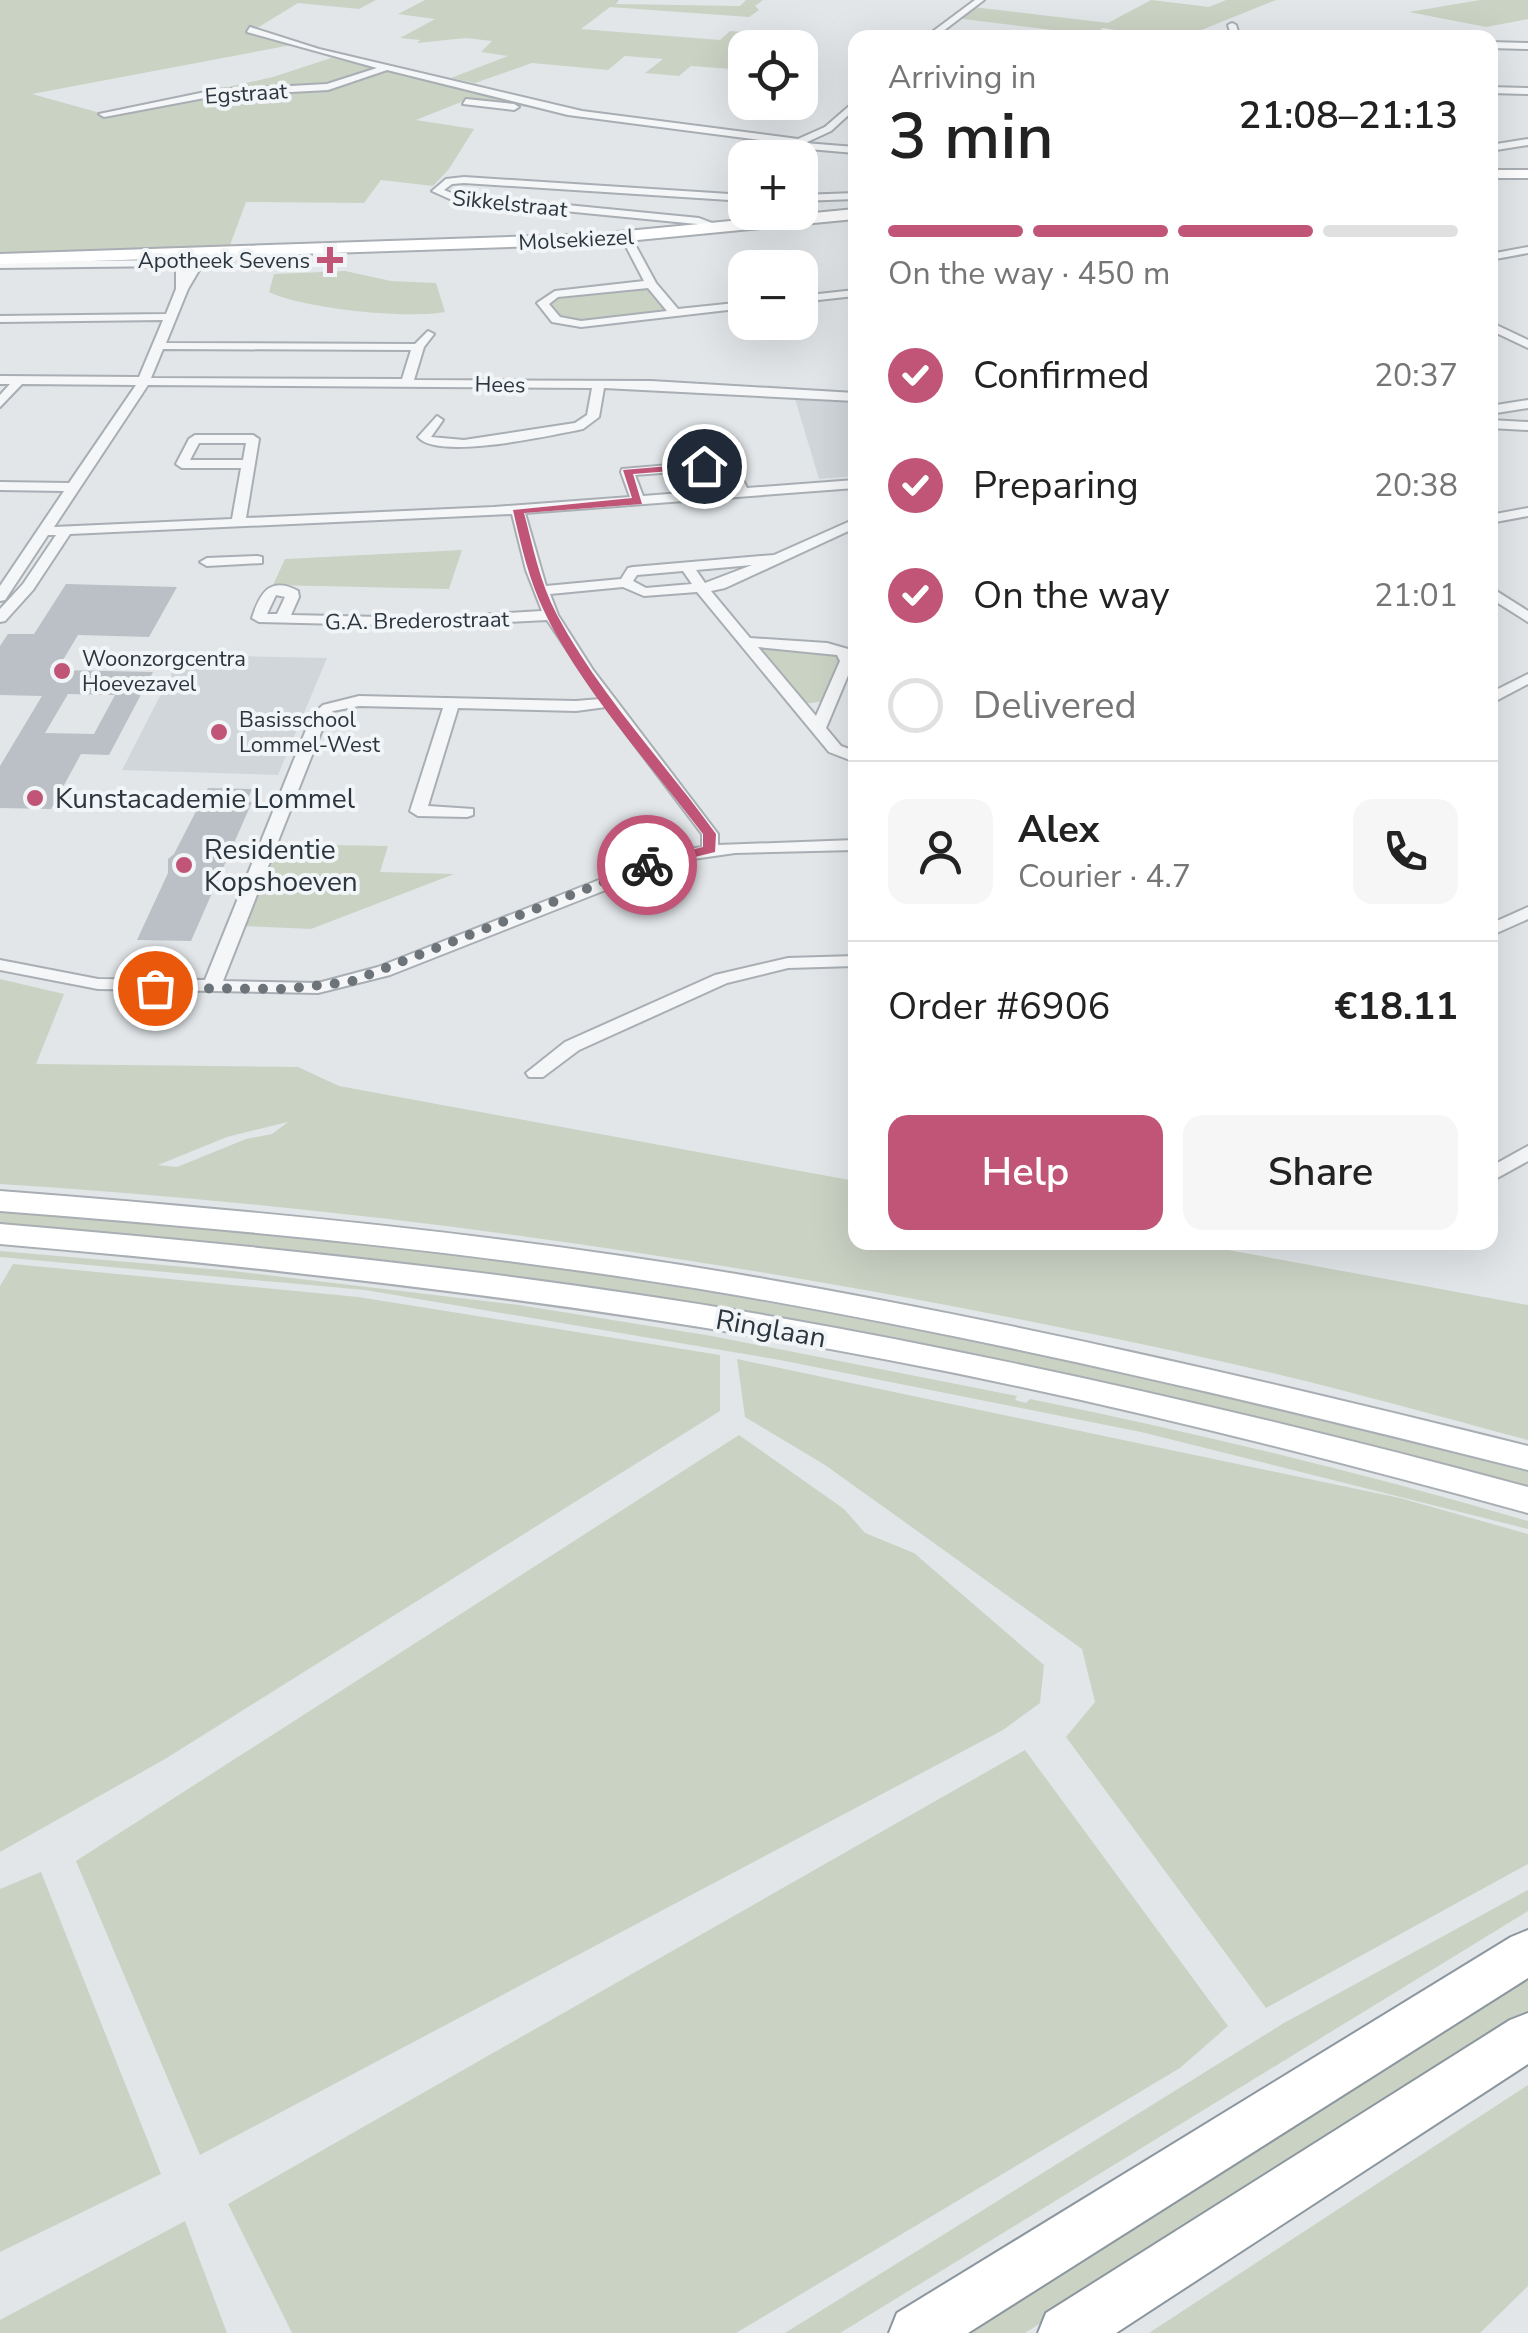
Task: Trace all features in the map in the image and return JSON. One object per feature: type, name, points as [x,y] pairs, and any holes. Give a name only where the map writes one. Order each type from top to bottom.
[{"type":"highway","points":[[917,2333],[1528,1952]]},
{"type":"highway","points":[[1066,2333],[1528,2036]]},
{"type":"main road","points":[[1498,174],[1528,174]]},
{"type":"main road","name":"Molsekiezel","points":[[818,216],[848,214]]},
{"type":"main road","name":"Molsekiezel","points":[[0,262],[69,257],[192,258],[296,249],[626,237],[728,225]]},
{"type":"main road","name":"Ringlaan","points":[[0,1201],[467,1244],[689,1277],[985,1330],[1365,1416],[1528,1458]]},
{"type":"main road","name":"Ringlaan","points":[[0,1234],[400,1271],[728,1319],[1162,1406],[1528,1500]]},
{"type":"street","points":[[939,30],[980,0]]},
{"type":"street","points":[[1232,25],[1234,30]]},
{"type":"street","name":"Egstraat","points":[[250,30],[578,112]]},
{"type":"street","points":[[1498,45],[1528,46]]},
{"type":"street","name":"Egstraat","points":[[104,114],[215,93],[328,87],[387,67]]},
{"type":"street","points":[[1498,90],[1528,91]]},
{"type":"street","name":"Egstraat","points":[[466,102],[578,112],[777,140]]},
{"type":"street","points":[[804,140],[828,129],[848,110]]},
{"type":"street","points":[[1498,147],[1528,142]]},
{"type":"street","name":"Egstraat","points":[[818,145],[848,149]]},
{"type":"street","name":"Sikkelstraat","points":[[716,228],[699,221],[452,197],[437,191],[449,181],[464,180],[728,197]]},
{"type":"street","points":[[818,197],[848,196]]},
{"type":"street","points":[[626,237],[651,284],[675,313]]},
{"type":"street","points":[[1498,256],[1528,250]]},
{"type":"street","points":[[182,289],[192,258]]},
{"type":"street","points":[[5,591],[144,382],[192,258]]},
{"type":"street","name":"Molsekiezel","points":[[0,262],[192,258]]},
{"type":"street","points":[[651,284],[556,294],[543,303],[556,320],[567,324],[728,307]]},
{"type":"street","points":[[818,297],[848,294]]},
{"type":"street","points":[[0,320],[171,317]]},
{"type":"street","points":[[1498,329],[1528,345]]},
{"type":"street","points":[[407,383],[418,347],[428,334]]},
{"type":"street","points":[[159,346],[418,347]]},
{"type":"street","name":"Hees","points":[[0,380],[599,385],[848,397]]},
{"type":"street","points":[[0,403],[18,380]]},
{"type":"street","points":[[437,420],[424,437],[449,444],[580,426],[593,417],[599,385]]},
{"type":"street","points":[[1498,409],[1528,404]]},
{"type":"street","points":[[1498,424],[1528,426]]},
{"type":"street","points":[[248,464],[182,464],[196,439],[253,439],[248,464],[230,523],[212,562],[258,560]]},
{"type":"street","points":[[638,501],[627,472],[729,464],[742,492]]},
{"type":"street","points":[[48,530],[518,510],[848,484]]},
{"type":"street","points":[[0,486],[74,487]]},
{"type":"street","points":[[518,510],[540,591],[551,615],[587,672],[710,834],[710,850]]},
{"type":"street","points":[[1498,518],[1528,512]]},
{"type":"street","points":[[540,591],[625,583],[644,592],[720,585],[848,526]]},
{"type":"street","points":[[0,618],[28,587],[65,531]]},
{"type":"street","points":[[625,583],[632,571],[778,559]]},
{"type":"street","points":[[687,566],[700,588],[835,749],[848,754]]},
{"type":"street","points":[[5,591],[28,587]]},
{"type":"street","points":[[1498,597],[1528,618]]},
{"type":"street","name":"G.A. Brederostraat","points":[[282,620],[461,622],[551,615]]},
{"type":"street","points":[[747,642],[827,647],[843,652],[847,661],[819,728]]},
{"type":"street","points":[[1498,695],[1528,678]]},
{"type":"street","points":[[211,987],[320,715],[328,708],[359,701],[576,706],[612,702]]},
{"type":"street","points":[[452,703],[418,811],[467,812]]},
{"type":"street","points":[[0,966],[66,980],[155,988],[301,989],[350,982],[643,866],[710,850],[848,845]]},
{"type":"street","points":[[1498,926],[1528,912]]},
{"type":"street","points":[[536,1073],[572,1046],[722,979],[788,963],[848,960]]},
{"type":"street","points":[[1498,1171],[1528,1152]]},
{"type":"shaded area","points":[[0,0],[376,0],[359,9],[298,3],[254,30],[297,44],[32,94],[104,114],[273,77],[331,58],[543,105],[536,108],[466,100],[416,120],[474,129],[449,169],[433,186],[381,180],[364,203],[246,202],[230,245],[0,253]]},
{"type":"shaded area","points":[[425,0],[619,0],[616,4],[740,6],[746,0],[763,0],[755,6],[759,10],[749,17],[610,7],[581,29],[720,40],[728,33],[728,69],[691,66],[679,76],[645,73],[663,59],[625,56],[608,70],[532,63],[475,83],[451,78],[508,56],[481,52],[492,41],[466,38],[417,43],[420,40],[400,38],[435,19],[398,14]]},
{"type":"shaded area","points":[[1151,0],[1209,7],[1226,0],[1276,0],[1201,30],[1052,30],[955,18],[973,7],[1108,23]]},
{"type":"shaded area","points":[[1480,0],[1528,0],[1528,19],[1486,27],[1409,12]]},
{"type":"shaded area","points":[[345,271],[391,281],[436,283],[445,312],[356,311],[269,292],[274,274]]},
{"type":"shaded area","points":[[645,287],[664,310],[580,322],[561,318],[548,302],[555,297]]},
{"type":"shaded area","points":[[795,399],[848,402],[848,477],[819,479]]},
{"type":"shaded area","points":[[462,550],[449,589],[273,585],[285,559]]},
{"type":"shaded area","points":[[764,646],[823,649],[842,656],[825,701],[804,704],[760,650]]},
{"type":"shaded area","name":"Basisschool Lommel-West","points":[[181,655],[327,658],[278,775],[122,770]]},
{"type":"shaded area","points":[[275,844],[388,846],[380,872],[454,874],[311,929],[242,926]]},
{"type":"shaded area","points":[[0,979],[64,994],[36,1064],[298,1067],[339,1086],[848,1180],[848,1250],[1228,1250],[1528,1305],[1528,1440],[1233,1364],[1081,1331],[774,1274],[466,1229],[156,1196],[0,1184]],"holes":[[[288,1122],[272,1134],[246,1139],[177,1167],[158,1165],[227,1137]]]},
{"type":"shaded area","points":[[0,1211],[387,1246],[770,1303],[1151,1379],[1340,1424],[1528,1472],[1528,1488],[1085,1379],[820,1325],[470,1270],[0,1224]]},
{"type":"shaded area","points":[[0,1251],[233,1271],[519,1305],[712,1336],[1218,1440],[1528,1521],[1528,1529],[1141,1432],[780,1360],[365,1290],[0,1257]]},
{"type":"shaded area","points":[[13,1264],[358,1297],[720,1355],[720,1411],[165,1759],[0,1852],[0,1286]]},
{"type":"shaded area","points":[[737,1359],[1400,1498],[1528,1534],[1528,1864],[1266,2008],[1066,1737],[1095,1702],[1082,1649],[825,1465],[745,1417]]},
{"type":"shaded area","points":[[739,1435],[844,1509],[865,1533],[914,1553],[1044,1665],[1040,1703],[1003,1730],[200,2155],[76,1861]]},
{"type":"shaded area","points":[[1025,1750],[1228,2026],[1180,2068],[736,2333],[292,2333],[228,2204]]},
{"type":"shaded area","points":[[41,1872],[161,2174],[0,2252],[0,1889]]},
{"type":"shaded area","points":[[1528,1890],[1528,1911],[840,2333],[785,2333],[1284,2023]]},
{"type":"shaded area","points":[[1528,1976],[1528,2013],[1025,2333],[961,2333]]},
{"type":"shaded area","points":[[1528,2085],[1528,2286],[1480,2333],[1149,2333]]},
{"type":"shaded area","points":[[185,2221],[227,2333],[0,2333],[0,2320]]},
{"type":"building","name":"Woonzorgcentra Hoevezavel","points":[[66,584],[177,587],[149,637],[78,635],[57,670],[153,672],[109,755],[81,754],[51,809],[0,808],[0,766],[42,696],[0,695],[0,646],[8,634],[34,634]],"holes":[[[68,694],[115,695],[94,734],[45,733]]]},
{"type":"building","name":"Residentie Kopshoeven","points":[[208,788],[252,789],[246,802],[252,802],[191,941],[137,940],[168,873],[168,859]]},
{"type":"way so far","points":[[155,988],[318,988],[350,982],[647,865]]},
{"type":"place","name":"Apotheek Sevens","points":[[330,260]]},
{"type":"place","name":"Woonzorgcentra Hoevezavel","points":[[62,671]]},
{"type":"place","name":"Basisschool Lommel-West","points":[[219,732]]},
{"type":"place","name":"Kunstacademie Lommel","points":[[35,798]]},
{"type":"place","name":"Residentie Kopshoeven","points":[[184,865]]},
{"type":"route","points":[[647,865],[710,850],[710,834],[587,672],[551,615],[533,570],[518,510],[638,501],[627,472],[704,466]]}]
